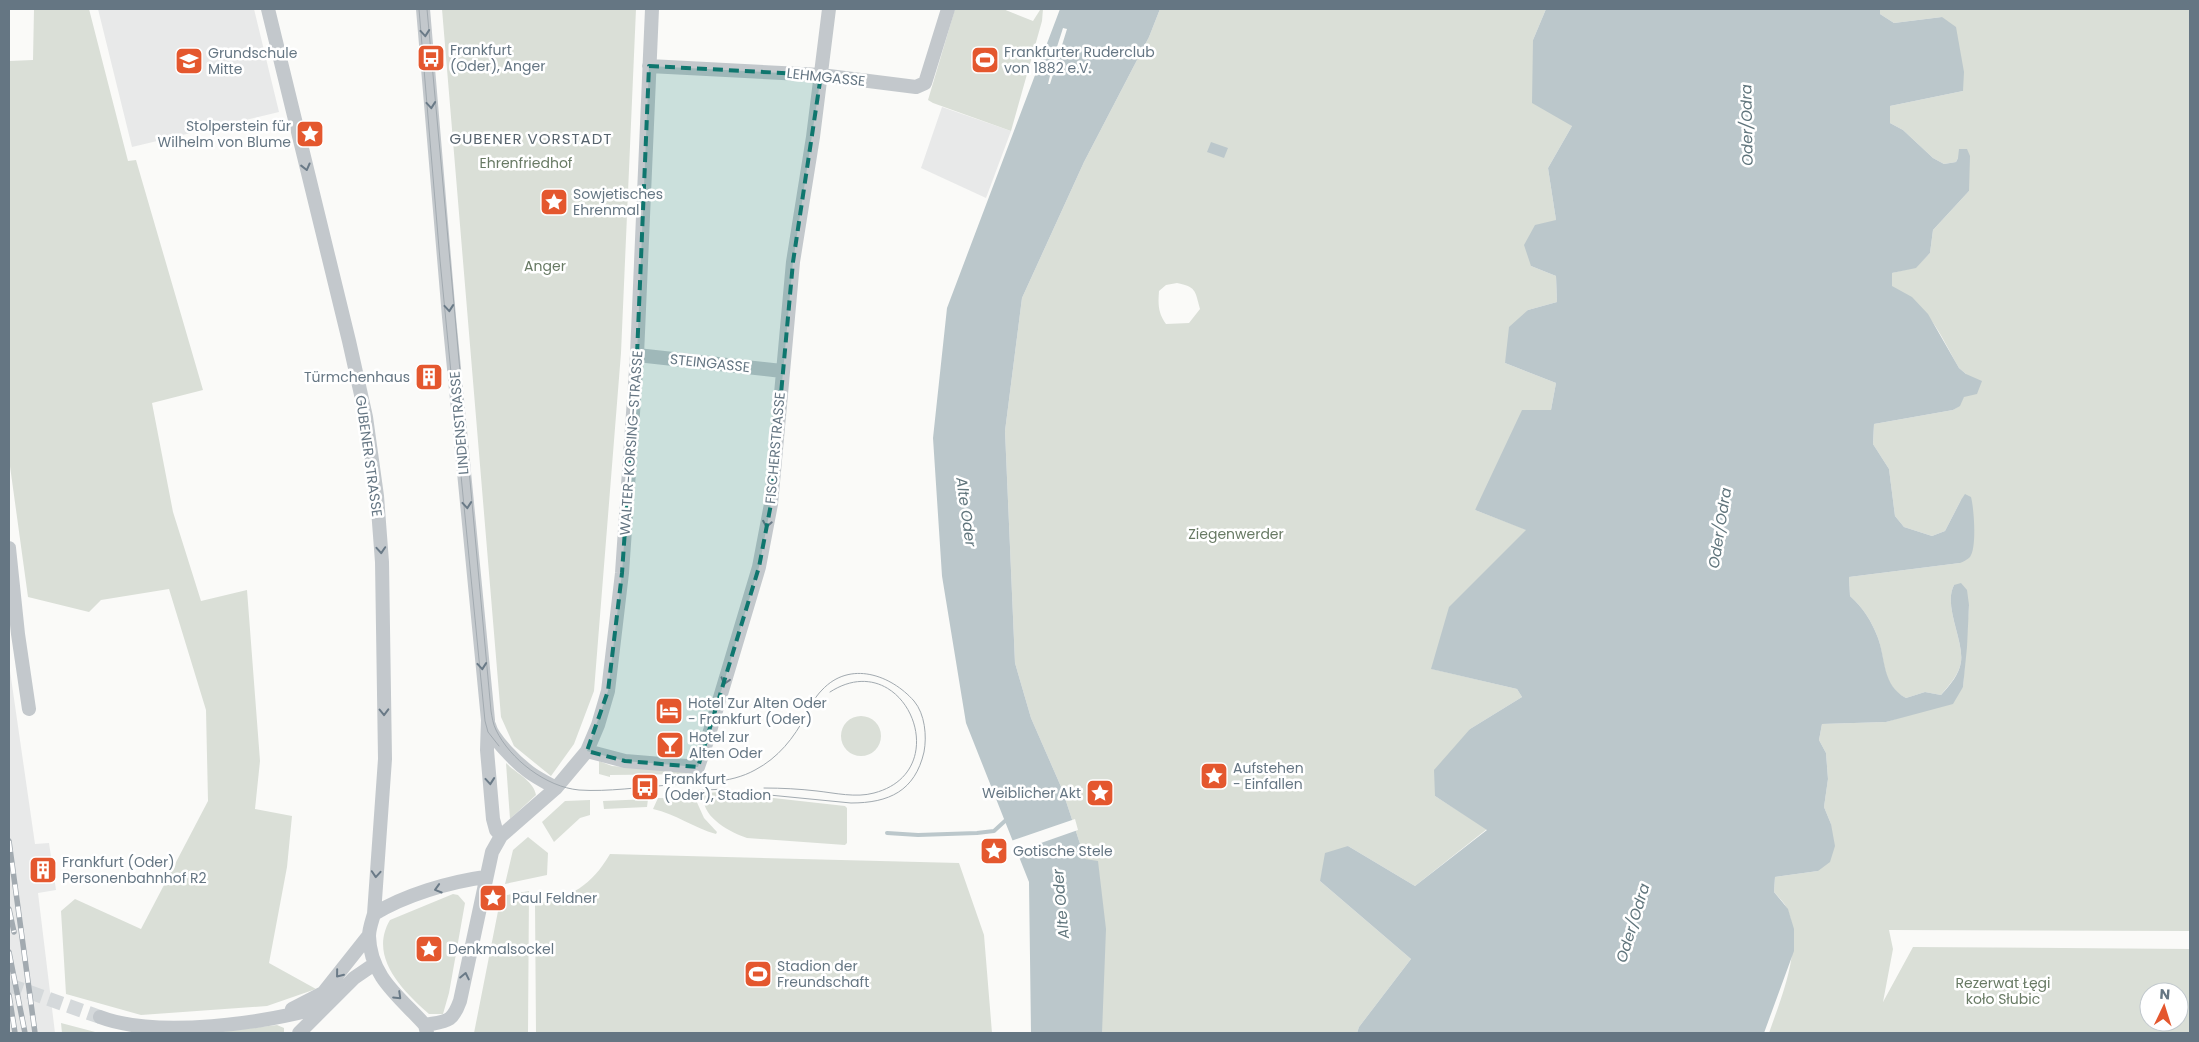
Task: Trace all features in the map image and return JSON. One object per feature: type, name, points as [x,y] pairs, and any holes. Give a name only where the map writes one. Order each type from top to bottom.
[{"type":"street","name":"GUBENER STRASSE","points":[[268,9],[348,335],[366,417],[377,496],[382,562],[385,758],[374,914],[369,935]]},
{"type":"street","name":"LINDENSTRASSE","points":[[423,9],[450,327],[488,720],[487,750],[493,820],[496,830],[501,836]]},
{"type":"street","name":"WALTER-KORSING-STRASSE","points":[[501,836],[556,788],[587,751],[598,725],[608,691],[622,573],[637,355],[652,9]]},
{"type":"street","name":"FISCHERSTRASSE","points":[[587,751],[625,761],[698,767],[759,567],[770,504],[793,262],[829,9]]},
{"type":"street","name":"LEHMGASSE","points":[[649,66],[821,75],[916,87],[925,84],[948,9]]},
{"type":"street","name":"STEINGASSE","points":[[637,355],[782,371]]},
{"type":"street","points":[[9,548],[28,709]]},
{"type":"street","points":[[488,720],[490,730],[528,772],[556,788]]},
{"type":"street","points":[[369,935],[373,965],[387,986],[426,1029],[449,1027],[460,1001],[485,877],[492,852],[501,836]]},
{"type":"street","points":[[374,914],[388,905],[406,899],[467,880],[485,877]]},
{"type":"street","points":[[268,1019],[323,993],[369,935]]},
{"type":"street","points":[[299,1033],[354,978],[373,965]]},
{"type":"street","points":[[100,1017],[117,1024],[146,1028],[198,1026],[268,1019],[293,1015],[325,1006]]},
{"type":"highlighted area","points":[[649,66],[821,75],[793,262],[771,504],[759,567],[698,767],[625,761],[587,751],[608,691],[622,573],[637,355]]},
{"type":"shaded area","name":"Grundschule Mitte","points":[[98,9],[254,9],[279,112],[132,147]]},
{"type":"shaded area","points":[[942,107],[1011,131],[986,198],[921,168]]},
{"type":"shaded area","points":[[9,664],[35,844],[49,843],[56,890],[38,893],[55,1033],[9,1033]]},
{"type":"green space","points":[[34,9],[89,9],[128,161],[136,160],[203,390],[152,403],[173,512],[201,601],[247,590],[260,761],[255,809],[292,816],[287,867],[269,963],[316,989],[267,1006],[141,1015],[66,994],[61,911],[75,899],[141,929],[208,801],[206,710],[169,589],[101,600],[89,612],[28,597],[9,459],[9,61],[33,60]]},
{"type":"green space","name":"Anger","points":[[442,9],[636,9],[621,353],[594,691],[574,744],[551,776],[514,746],[501,717]]},
{"type":"green space","name":"Frankfurter Ruderclub von 1882 e.V.","points":[[955,9],[1003,9],[1033,21],[1040,10],[1043,9],[1042,21],[1011,131],[928,100]]},
{"type":"green space","name":"Ziegenwerder","points":[[1160,9],[1546,9],[1533,40],[1572,126],[1548,168],[1556,220],[1531,266],[1556,276],[1557,302],[1528,310],[1505,363],[1556,383],[1551,410],[1475,510],[1527,530],[1490,567],[1432,669],[1517,689],[1522,697],[1470,729],[1435,796],[1487,829],[1415,886],[1348,846],[1320,881],[1411,959],[1359,1027],[1357,1033],[1102,1033],[1085,859],[1062,789],[1031,718],[1015,663],[1005,431],[1022,298],[1084,162],[1149,37]],"holes":[[[1177,283],[1194,290],[1200,309],[1189,323],[1166,324],[1159,308],[1159,291],[1166,285]]]},
{"type":"green space","name":"Rezerwat Łęgi koło Słubic","points":[[1880,9],[2190,9],[2190,931],[1889,930],[1893,949],[1883,1002],[1913,947],[2190,949],[2190,1033],[1769,1033],[1789,972],[1793,940],[1792,925],[1787,908],[1774,892],[1775,877],[1818,871],[1831,824],[1824,807],[1828,779],[1826,753],[1819,740],[1822,724],[1886,722],[1905,716],[1963,687],[1969,605],[1954,585],[1951,593],[1951,603],[1960,644],[1961,662],[1956,676],[1941,695],[1925,692],[1906,698],[1898,693],[1888,679],[1878,638],[1873,626],[1867,615],[1850,596],[1849,577],[1960,563],[1961,500],[1945,531],[1932,536],[1904,527],[1895,516],[1889,469],[1873,444],[1874,424],[1953,410],[1957,407],[1963,399],[1966,374],[1959,368],[1939,332],[1925,312],[1916,303],[1892,287],[1892,273],[1916,267],[1930,253],[1933,230],[1969,191],[1958,158],[1956,162],[1944,164],[1933,158],[1903,130],[1890,123],[1890,106],[1963,91],[1942,17],[1894,23],[1880,14]]},
{"type":"green space","points":[[865,716],[872,719],[878,725],[881,736],[880,744],[872,753],[865,756],[857,756],[850,753],[842,744],[841,732],[844,725],[853,717]]},
{"type":"green space","points":[[599,761],[612,766],[691,772],[695,774],[610,775],[610,777],[599,774]]},
{"type":"green space","points":[[506,763],[528,781],[535,790],[536,795],[510,819]]},
{"type":"green space","points":[[721,792],[845,806],[847,808],[847,843],[845,845],[747,838],[732,832],[717,822],[706,809],[704,793]]},
{"type":"green space","points":[[658,798],[695,798],[704,818],[717,832],[716,834],[653,809]]},
{"type":"green space","points":[[648,799],[647,807],[604,809],[603,801]]},
{"type":"green space","points":[[590,800],[590,815],[580,818],[554,842],[542,822],[565,801]]},
{"type":"green space","points":[[528,837],[548,853],[547,875],[505,884],[513,850]]},
{"type":"green space","name":"Stadion der Freundschaft","points":[[610,854],[959,863],[984,935],[992,1033],[536,1033],[535,904],[570,894],[588,882]]},
{"type":"green space","points":[[529,891],[528,1033],[474,1033],[501,896]]},
{"type":"green space","points":[[453,894],[458,895],[465,903],[449,993],[443,1014],[429,1014],[399,984],[392,972],[386,960],[383,947],[384,934],[390,920]]},
{"type":"green space","points":[[61,1023],[99,1033],[62,1033]]},
{"type":"green space","points":[[277,1025],[284,1028],[284,1033],[210,1033]]},
{"type":"water","name":"Alte Oder","points":[[1060,9],[1160,9],[1149,37],[1084,162],[1022,298],[1005,431],[1015,663],[1031,718],[1062,789],[1085,859],[1098,861],[1106,929],[1102,1033],[1031,1033],[1029,882],[966,723],[942,576],[933,438],[947,308]]},
{"type":"water","name":"Oder/Odra","points":[[1546,9],[1880,9],[1880,14],[1894,23],[1942,17],[1956,27],[1964,72],[1963,91],[1890,106],[1890,123],[1903,130],[1933,158],[1944,164],[1956,162],[1959,149],[1967,149],[1970,156],[1969,191],[1933,230],[1930,253],[1916,268],[1892,273],[1892,286],[1912,297],[1928,314],[1959,368],[1966,374],[1982,381],[1977,394],[1964,397],[1960,406],[1953,410],[1874,424],[1873,444],[1889,469],[1895,516],[1904,527],[1932,536],[1945,531],[1965,494],[1971,497],[1972,502],[1974,545],[1970,557],[1960,563],[1849,577],[1850,596],[1867,615],[1873,626],[1881,646],[1889,679],[1898,693],[1906,698],[1925,692],[1941,695],[1956,676],[1961,662],[1961,653],[1952,613],[1951,593],[1954,585],[1961,583],[1967,590],[1969,605],[1963,687],[1953,704],[1886,722],[1822,724],[1819,740],[1826,753],[1828,779],[1824,807],[1831,824],[1835,846],[1830,862],[1818,871],[1775,877],[1774,892],[1788,909],[1794,929],[1794,951],[1764,1033],[1357,1033],[1359,1027],[1411,959],[1320,881],[1325,853],[1348,846],[1415,886],[1487,830],[1435,796],[1434,770],[1470,729],[1522,697],[1517,689],[1431,669],[1449,607],[1526,530],[1475,510],[1522,410],[1551,410],[1556,383],[1505,363],[1509,327],[1528,310],[1557,302],[1556,276],[1531,266],[1524,245],[1535,225],[1556,220],[1548,168],[1572,126],[1532,103],[1533,40]]},
{"type":"water","points":[[1211,142],[1228,148],[1224,158],[1207,152]]},
{"type":"pier","points":[[1063,28],[1067,29],[1050,84],[1048,84],[1054,59],[1040,56],[1044,47],[1056,50]]},
{"type":"pier","points":[[1075,819],[1078,830],[1015,852],[1011,841]]},
{"type":"waterway","points":[[887,833],[918,835],[977,833],[994,831],[1006,820]]},
{"type":"tunnel","points":[[9,985],[100,1017]]},
{"type":"tram line","points":[[419,9],[440,260],[485,721],[488,732],[499,746]]},
{"type":"tram line","points":[[427,9],[491,711],[495,728],[502,741],[530,770],[554,783],[579,790],[613,790],[713,782],[745,775],[771,760],[785,747],[822,690],[833,681],[845,675],[857,673],[870,674],[882,678],[905,692],[921,712],[925,739],[920,765],[907,785],[888,797],[877,801],[851,803],[718,790]]},
{"type":"tram line","points":[[764,788],[784,788],[853,795],[874,793],[899,780],[913,761],[917,739],[911,716],[899,697],[880,684],[857,682],[830,692]]},
{"type":"tram line","points":[[672,792],[724,789]]},
{"type":"railway","points":[[9,841],[35,1033]]},
{"type":"railway","points":[[9,909],[14,932]]},
{"type":"railway","points":[[9,952],[25,1033]]},
{"type":"railway","points":[[9,995],[15,1033]]},
{"type":"place","name":"Frankfurt (Oder), Anger","points":[[431,58]]},
{"type":"place","name":"Frankfurter Ruderclub von 1882 e.V.","points":[[985,60]]},
{"type":"place","name":"Grundschule Mitte","points":[[189,61]]},
{"type":"place","name":"Stolperstein für Wilhelm von Blume","points":[[310,134]]},
{"type":"place","name":"Sowjetisches Ehrenmal","points":[[554,202]]},
{"type":"place","name":"Türmchenhaus","points":[[429,377]]},
{"type":"place","name":"Hotel Zur Alten Oder - Frankfurt (Oder)","points":[[669,711]]},
{"type":"place","name":"Hotel zur Alten Oder","points":[[670,745]]},
{"type":"place","name":"Aufstehen - Einfallen","points":[[1214,776]]},
{"type":"place","name":"Frankfurt (Oder), Stadion","points":[[645,787]]},
{"type":"place","name":"Weiblicher Akt","points":[[1100,793]]},
{"type":"place","name":"Gotische Stele","points":[[994,851]]},
{"type":"place","name":"Frankfurt (Oder) Personenbahnhof R2","points":[[43,870]]},
{"type":"place","name":"Paul Feldner","points":[[493,898]]},
{"type":"place","name":"Denkmalsockel","points":[[429,949]]},
{"type":"place","name":"Stadion der Freundschaft","points":[[758,974]]},
{"type":"district","name":"GUBENER VORSTADT","points":[[531,139]]},
{"type":"park label","name":"Ehrenfriedhof","points":[[526,163]]}]
